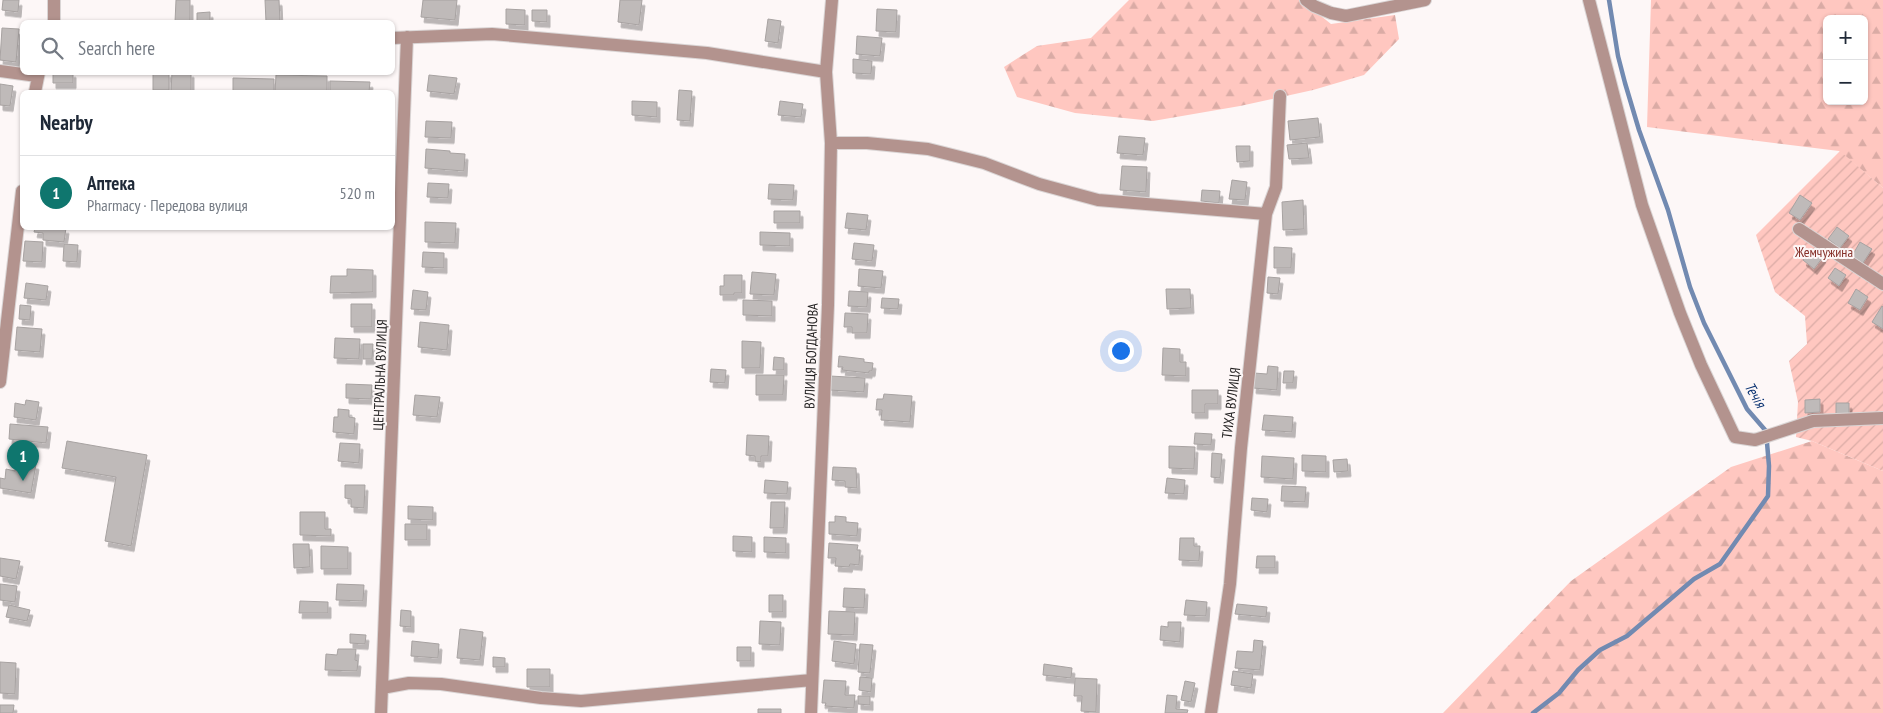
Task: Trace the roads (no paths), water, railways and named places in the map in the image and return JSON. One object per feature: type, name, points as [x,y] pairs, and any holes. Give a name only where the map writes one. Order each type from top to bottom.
[{"type":"street","points":[[54,0],[54,20]]},
{"type":"street","name":"ВУЛИЦЯ БОГДАНОВА","points":[[811,713],[828,305],[831,143],[826,72],[832,0]]},
{"type":"street","points":[[1306,0],[1314,6],[1331,13],[1346,16],[1425,0]]},
{"type":"street","points":[[1589,0],[1642,205],[1701,366],[1735,437],[1755,440],[1813,420],[1883,418]]},
{"type":"street","points":[[395,38],[492,34],[556,39],[706,53],[826,72]]},
{"type":"street","name":"ЦЕНТРАЛЬНА ВУЛИЦЯ","points":[[381,713],[407,37]]},
{"type":"street","points":[[0,71],[20,73]]},
{"type":"street","points":[[35,90],[38,75]]},
{"type":"street","name":"ТИХА ВУЛИЦЯ","points":[[1211,713],[1230,584],[1241,448],[1266,214],[1276,187],[1280,96]]},
{"type":"street","points":[[831,143],[867,143],[928,149],[984,163],[1039,184],[1098,200],[1266,214]]},
{"type":"street","points":[[0,382],[20,208]]},
{"type":"street","points":[[1799,229],[1883,284]]},
{"type":"street","points":[[382,688],[409,683],[441,684],[540,698],[581,701],[812,680]]},
{"type":"waterway","name":"Течія","points":[[1533,713],[1559,693],[1578,670],[1600,650],[1627,636],[1694,579],[1720,564],[1768,496],[1769,466],[1766,431],[1747,409],[1704,323],[1690,287],[1668,210],[1639,130],[1625,83],[1618,56],[1609,0]]},
{"type":"place","name":"Аптека","points":[[23,481]]},
{"type":"park label","name":"Жемчужина","points":[[1824,252]]}]
